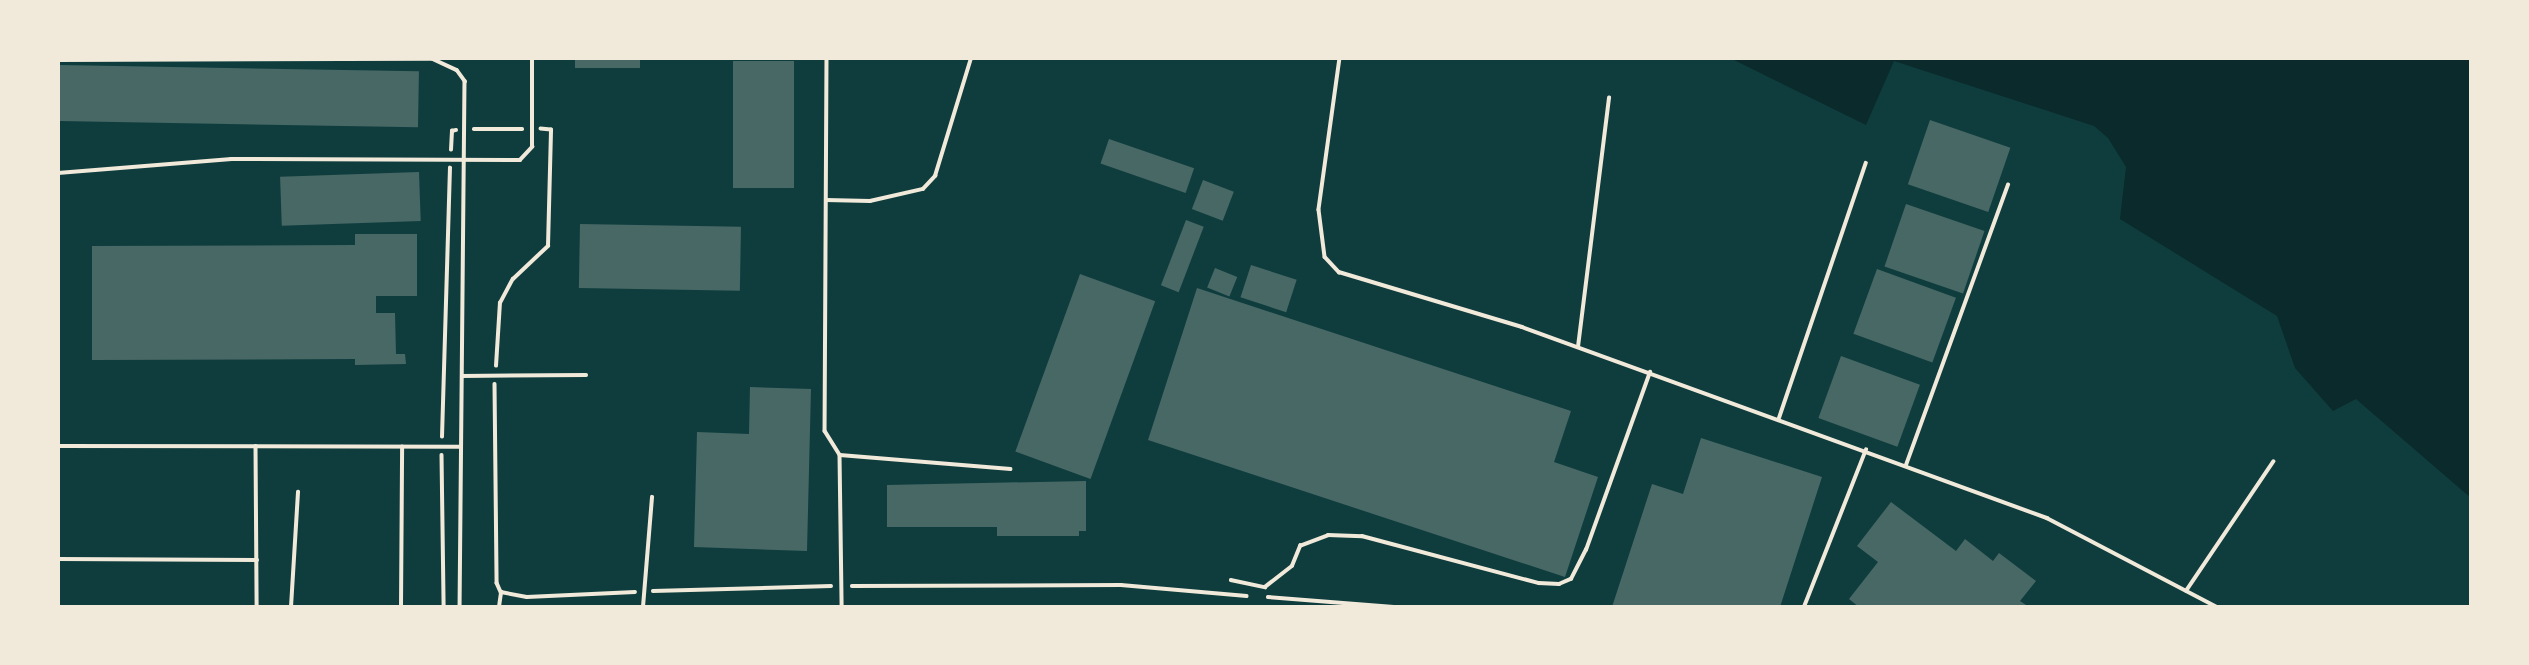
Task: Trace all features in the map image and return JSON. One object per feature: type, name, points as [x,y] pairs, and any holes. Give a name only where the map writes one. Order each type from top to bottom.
[{"type":"lane","points":[[58,173],[231,159],[520,160],[532,147],[532,58]]},
{"type":"lane","points":[[827,58],[825,431],[840,455],[842,607]]},
{"type":"lane","points":[[826,200],[870,201],[923,189],[935,176],[971,58]]},
{"type":"lane","points":[[1340,58],[1319,210],[1325,257],[1339,272],[1578,347],[1866,449],[2048,518],[2217,607]]},
{"type":"lane","points":[[58,60],[433,59],[457,70],[465,81],[467,129],[461,376],[460,607]]},
{"type":"lane","points":[[1578,347],[1609,98]]},
{"type":"lane","points":[[1779,418],[1866,163]]},
{"type":"lane","points":[[1906,464],[2008,185]]},
{"type":"lane","points":[[1231,580],[1265,587],[1292,566],[1300,546],[1328,535],[1362,536],[1539,583],[1559,584],[1571,579],[1586,550],[1650,372]]},
{"type":"lane","points":[[461,376],[586,375]]},
{"type":"lane","points":[[58,446],[461,447]]},
{"type":"lane","points":[[256,446],[257,607]]},
{"type":"lane","points":[[401,607],[402,447]]},
{"type":"lane","points":[[1804,607],[1866,449]]},
{"type":"lane","points":[[840,455],[1010,470]]},
{"type":"lane","points":[[2186,591],[2273,463]]},
{"type":"lane","points":[[291,607],[298,492]]},
{"type":"lane","points":[[643,607],[652,497]]},
{"type":"lane","points":[[58,559],[257,559]]},
{"type":"path","points":[[444,607],[442,446],[452,131],[551,130],[548,247],[513,279],[500,303],[495,376],[497,583],[502,592],[499,607]]},
{"type":"path","points":[[651,591],[841,586],[1121,586],[1394,607]]},
{"type":"path","points":[[502,592],[527,597],[638,592]]},
{"type":"water","points":[[1730,58],[2471,58],[2471,498],[2356,399],[2333,411],[2295,368],[2277,316],[2120,219],[2126,167],[2108,138],[2094,126],[1894,61],[1866,125]]},
{"type":"building","points":[[575,58],[640,58],[640,68],[575,68]]},
{"type":"building","points":[[733,61],[794,61],[794,188],[733,188]]},
{"type":"building","points":[[60,65],[419,71],[418,127],[59,121]]},
{"type":"building","points":[[1930,120],[2010,148],[1988,212],[1908,184]]},
{"type":"building","points":[[1109,139],[1194,168],[1186,193],[1101,164]]},
{"type":"building","points":[[419,172],[421,221],[282,226],[280,177]]},
{"type":"building","points":[[1203,180],[1234,192],[1223,221],[1192,209]]},
{"type":"building","points":[[1906,204],[1984,231],[1963,293],[1885,266]]},
{"type":"building","points":[[1186,220],[1204,227],[1179,292],[1161,285]]},
{"type":"building","points":[[580,224],[741,227],[740,291],[579,288]]},
{"type":"building","points":[[355,234],[417,234],[417,296],[376,296],[376,313],[395,313],[396,354],[405,354],[406,364],[355,365],[355,359],[92,360],[92,246],[355,245]]},
{"type":"building","points":[[1251,265],[1297,280],[1286,312],[1240,297]]},
{"type":"building","points":[[1215,268],[1237,277],[1229,296],[1207,287]]},
{"type":"building","points":[[1877,269],[1956,298],[1932,363],[1853,334]]},
{"type":"building","points":[[1080,274],[1155,301],[1091,479],[1015,452]]},
{"type":"building","points":[[1197,288],[1571,411],[1554,462],[1598,477],[1565,577],[1148,440]]},
{"type":"building","points":[[1841,356],[1920,385],[1897,447],[1818,418]]},
{"type":"building","points":[[750,387],[811,389],[807,551],[694,547],[697,432],[749,434]]},
{"type":"building","points":[[1701,438],[1822,477],[1780,607],[1612,607],[1652,484],[1683,494]]},
{"type":"building","points":[[1086,481],[1086,531],[1079,531],[1079,536],[997,536],[997,527],[887,527],[887,485]]},
{"type":"building","points":[[1891,502],[1956,551],[1965,539],[1993,561],[1999,553],[2036,581],[2020,601],[2029,607],[1859,607],[1849,599],[1878,562],[1857,546]]}]
